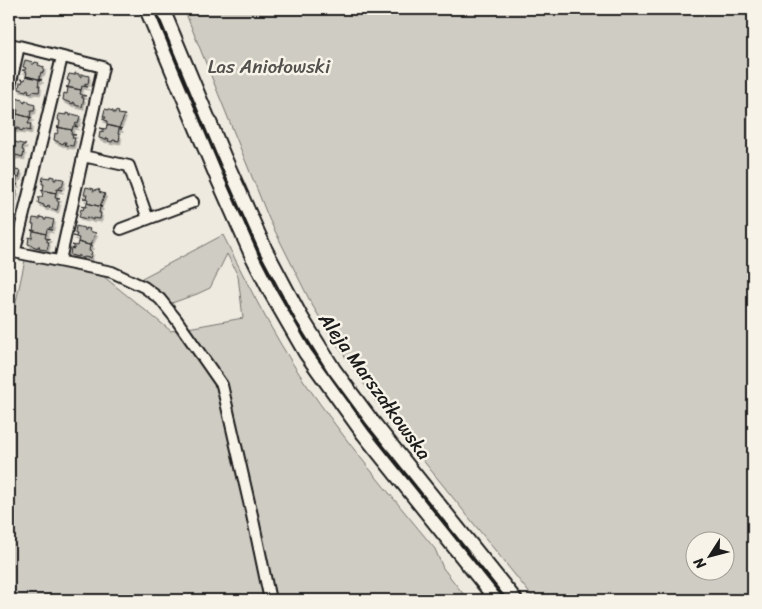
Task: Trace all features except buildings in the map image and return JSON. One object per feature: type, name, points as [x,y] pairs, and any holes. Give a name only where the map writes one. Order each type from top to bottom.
[{"type":"main road","name":"Aleja Marszałkowska","points":[[146,9],[216,176],[252,257],[271,294],[306,353],[363,434],[496,600]]},
{"type":"main road","name":"Aleja Marszałkowska","points":[[163,9],[225,158],[266,250],[301,316],[334,369],[371,419],[516,600]]},
{"type":"lane","points":[[9,90],[14,45],[103,67],[60,256]]},
{"type":"lane","points":[[62,58],[12,248],[112,272],[144,287],[160,299],[176,319],[222,385],[270,600]]},
{"type":"lane","points":[[83,156],[129,166],[148,219]]},
{"type":"lane","points":[[121,229],[193,202]]},
{"type":"green space","points":[[150,9],[156,9],[175,49],[274,276],[511,600],[502,600],[377,445],[313,356],[255,255]]},
{"type":"green space","name":"Las Aniołowski","points":[[184,9],[753,9],[753,600],[535,600],[377,403],[329,333],[311,303],[269,219]]},
{"type":"green space","points":[[223,235],[271,328],[304,381],[351,446],[435,549],[443,568],[468,600],[9,600],[9,334],[25,260],[103,276],[171,331],[243,318],[238,276],[227,254],[210,288],[172,303],[142,278]]}]
